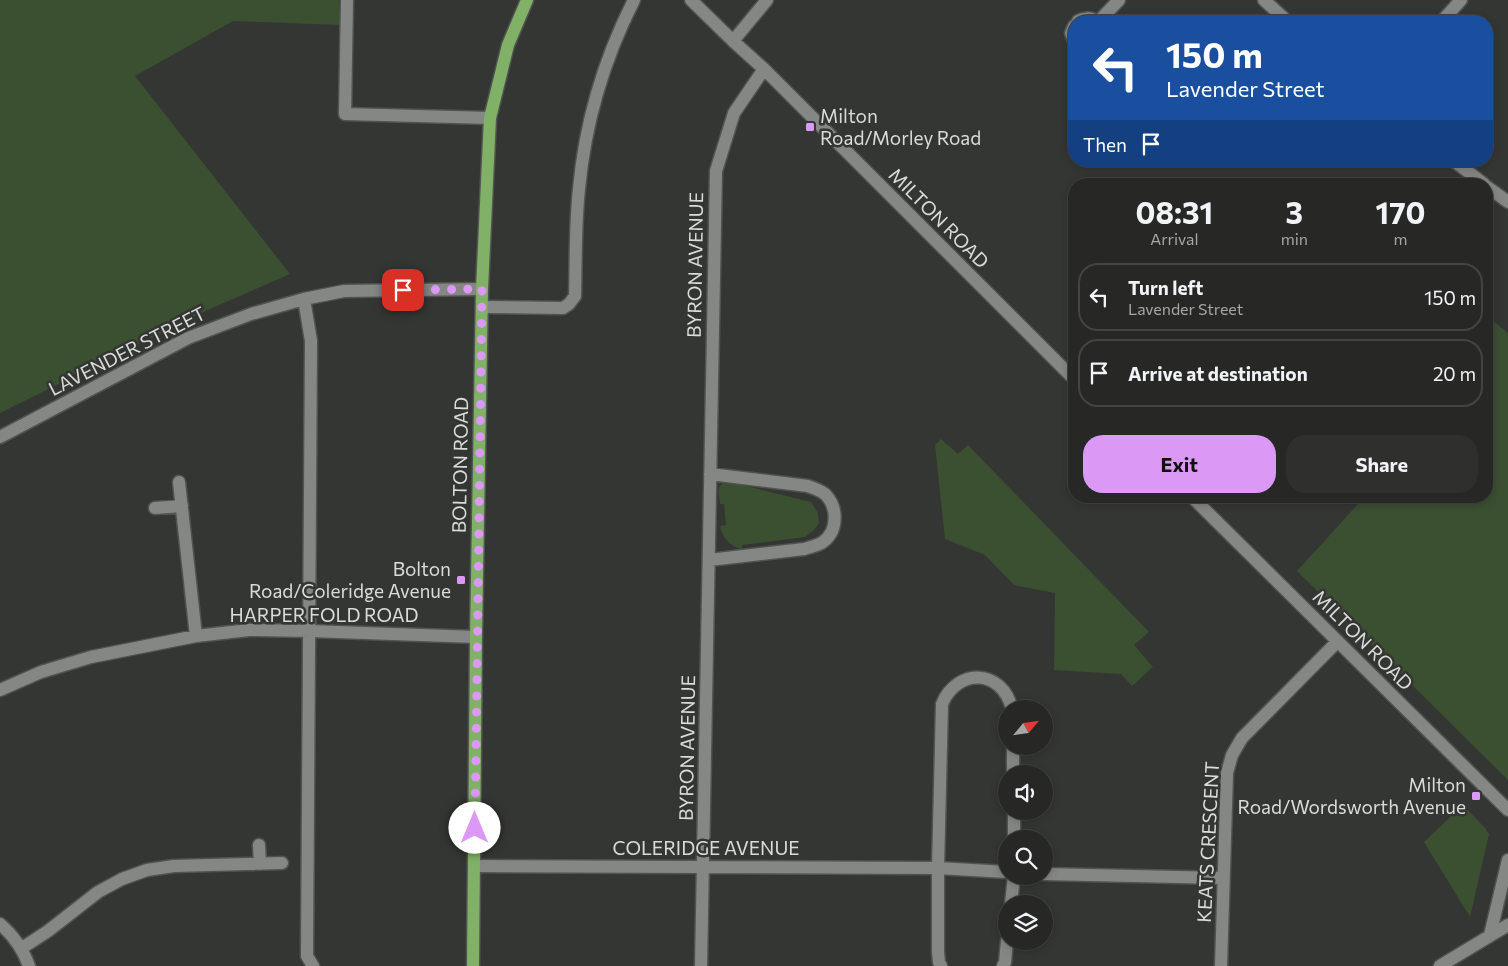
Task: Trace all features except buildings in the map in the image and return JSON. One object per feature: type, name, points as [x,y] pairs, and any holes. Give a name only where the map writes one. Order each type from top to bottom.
[{"type":"main road","name":"BOLTON ROAD","points":[[473,966],[482,289],[490,118],[508,45],[526,0]]},
{"type":"street","points":[[347,0],[345,114],[490,118]]},
{"type":"street","points":[[482,307],[563,308],[569,304],[574,296],[578,190],[592,110],[608,60],[634,0]]},
{"type":"street","name":"MILTON ROAD","points":[[691,0],[733,42],[764,69],[1068,373]]},
{"type":"street","points":[[733,42],[767,0]]},
{"type":"street","points":[[1104,15],[1119,0]]},
{"type":"street","points":[[1264,0],[1280,15]]},
{"type":"street","points":[[1447,15],[1461,0]]},
{"type":"street","name":"BYRON AVENUE","points":[[702,966],[716,171],[734,113],[764,69]]},
{"type":"street","points":[[1462,167],[1476,178]]},
{"type":"street","points":[[1493,191],[1508,202]]},
{"type":"street","name":"LAVENDER STREET","points":[[0,437],[188,338],[251,314],[304,299],[344,291],[482,289]]},
{"type":"street","points":[[304,299],[311,341],[307,956],[313,966]]},
{"type":"street","points":[[709,560],[816,546],[824,542],[830,534],[834,525],[835,514],[827,496],[819,490],[808,486],[710,474]]},
{"type":"street","points":[[179,482],[196,636]]},
{"type":"street","name":"MILTON ROAD","points":[[1198,503],[1508,810]]},
{"type":"street","points":[[155,508],[182,506]]},
{"type":"street","name":"HARPER FOLD ROAD","points":[[0,690],[41,672],[91,657],[196,636],[249,630],[310,630],[476,637]]},
{"type":"street","name":"KEATS CRESCENT","points":[[1221,966],[1227,773],[1232,754],[1242,738],[1338,642]]},
{"type":"street","points":[[941,966],[938,952],[938,868],[942,704],[946,694],[953,688],[963,681],[974,677],[985,678],[996,683],[1004,690],[1009,700]]},
{"type":"street","points":[[259,845],[260,864]]},
{"type":"street","points":[[1490,935],[1508,860]]},
{"type":"street","points":[[22,948],[48,931],[98,892],[122,879],[146,870],[174,866],[282,863]]},
{"type":"street","name":"COLERIDGE AVENUE","points":[[475,866],[938,868],[998,872]]},
{"type":"street","points":[[1053,874],[1223,878]]},
{"type":"street","points":[[0,924],[12,934],[22,948],[29,966]]},
{"type":"street","points":[[1440,966],[1508,925]]},
{"type":"street","points":[[1003,966],[1006,950]]},
{"type":"green space","points":[[0,0],[339,0],[339,25],[233,21],[135,76],[290,274],[210,309],[0,413]]},
{"type":"green space","points":[[1493,321],[1508,333],[1508,780],[1297,571],[1359,503],[1493,503]]},
{"type":"green space","points":[[941,439],[958,454],[968,445],[1149,632],[1134,645],[1153,667],[1132,686],[1121,674],[1054,670],[1055,593],[1014,585],[985,555],[945,539],[935,445]]},
{"type":"green space","points":[[726,481],[811,502],[818,513],[819,523],[805,537],[742,545],[742,549],[737,548],[727,541],[720,526],[726,525],[724,504],[720,504],[719,488]]},
{"type":"green space","points":[[1463,805],[1489,834],[1470,917],[1424,842]]},
{"type":"place","name":"Milton Road/Morley Road","points":[[810,127]]},
{"type":"place","name":"Bolton Road/Coleridge Avenue","points":[[461,580]]},
{"type":"place","name":"Milton Road/Wordsworth Avenue","points":[[1476,796]]},
{"type":"route","points":[[403,290],[482,289],[475,828]]}]
